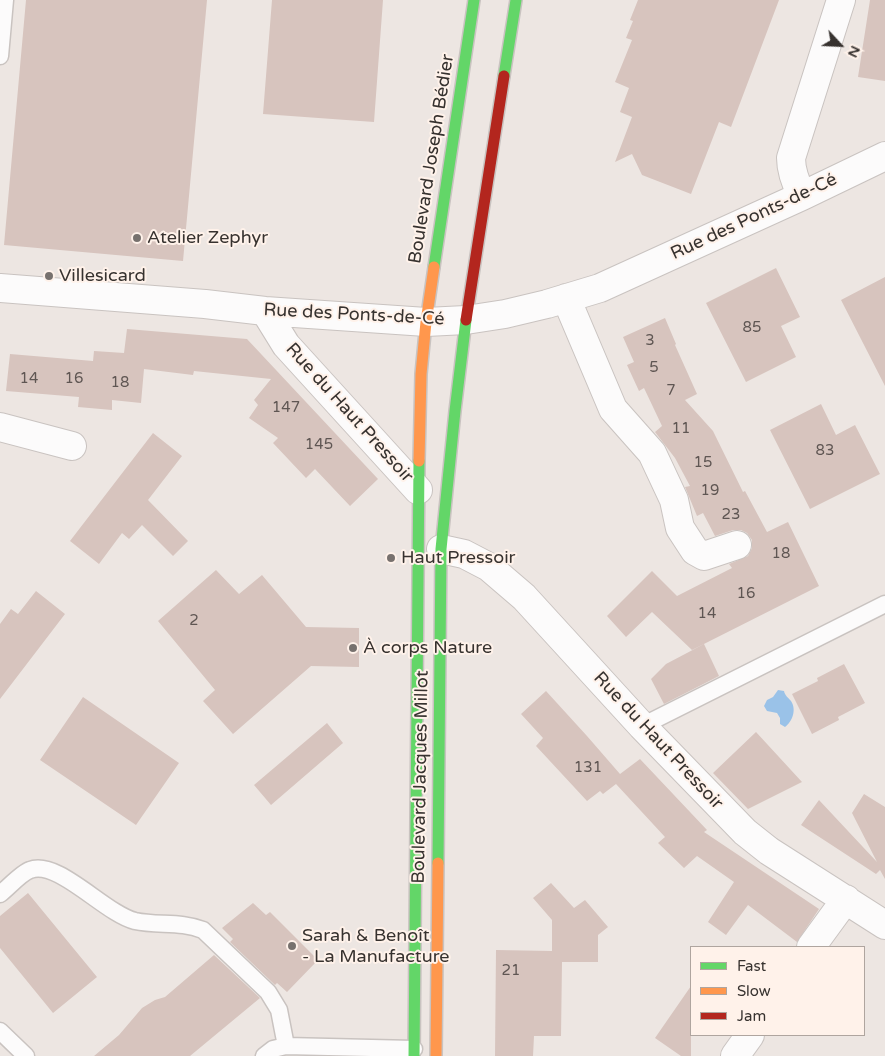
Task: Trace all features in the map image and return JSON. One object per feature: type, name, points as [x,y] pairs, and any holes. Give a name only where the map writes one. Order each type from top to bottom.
[{"type":"main road","name":"Boulevard Joseph Bédier","points":[[426,322],[474,0]]},
{"type":"main road","points":[[466,320],[516,0]]},
{"type":"main road","name":"Boulevard Jacques Millot","points":[[436,1056],[441,549],[445,490],[466,320]]},
{"type":"main road","name":"Boulevard Jacques Millot","points":[[414,1052],[418,490],[421,374],[426,322]]},
{"type":"street","points":[[802,196],[795,182],[791,158],[841,0]]},
{"type":"street","name":"Rue des Ponts-de-Cé","points":[[0,288],[426,322],[466,320],[505,314],[600,288],[885,156]]},
{"type":"street","points":[[566,298],[613,409],[652,453],[674,500],[680,528],[695,551],[704,556],[737,545]]},
{"type":"street","name":"Rue du Haut Pressoir","points":[[265,310],[286,345],[418,490]]},
{"type":"street","points":[[0,427],[72,446]]},
{"type":"street","name":"Rue du Haut Pressoir","points":[[441,549],[464,554],[489,567],[524,597],[642,726],[745,832],[769,851],[885,925]]},
{"type":"street","points":[[813,946],[846,899]]},
{"type":"street","points":[[735,1056],[749,1036]]},
{"type":"lane","points":[[0,56],[6,0]]},
{"type":"lane","points":[[642,726],[885,604]]},
{"type":"lane","points":[[0,894],[30,870],[44,868],[61,874],[115,912],[135,921],[193,925],[203,930],[268,992],[279,1010],[286,1046]]},
{"type":"lane","points":[[0,1031],[26,1056]]},
{"type":"lane","points":[[264,1056],[273,1049],[286,1046],[414,1052]]},
{"type":"water","points":[[778,690],[784,691],[794,708],[792,719],[785,727],[780,724],[780,718],[777,713],[767,711],[764,706],[767,700],[773,697]]},
{"type":"building","points":[[26,0],[207,0],[183,261],[4,245]]},
{"type":"building","points":[[272,0],[383,0],[374,122],[263,114]]},
{"type":"building","points":[[638,0],[779,0],[731,127],[719,122],[691,194],[642,175],[632,154],[615,162],[632,117],[620,112],[629,88],[615,82],[632,40],[626,38],[633,21],[630,20]]},
{"type":"building","points":[[870,0],[885,0],[885,81],[858,77]]},
{"type":"building","points":[[776,268],[800,317],[781,326],[796,357],[746,382],[706,303]]},
{"type":"building","points":[[885,277],[885,386],[841,300]]},
{"type":"building","points":[[665,318],[697,394],[685,400],[713,431],[743,492],[745,491],[767,532],[788,522],[819,586],[692,650],[652,612],[626,637],[607,616],[652,571],[677,596],[732,568],[729,564],[748,556],[752,548],[752,540],[747,533],[741,530],[733,530],[715,536],[703,513],[697,516],[685,487],[690,486],[675,458],[655,432],[662,426],[644,388],[639,391],[627,365],[634,362],[623,337]]},
{"type":"building","points":[[127,329],[247,339],[378,479],[350,506],[315,469],[306,478],[273,443],[278,438],[249,418],[258,405],[254,400],[271,379],[194,371],[193,375],[144,369],[141,403],[112,400],[112,410],[78,407],[79,397],[6,391],[10,354],[93,361],[94,351],[124,353]]},
{"type":"building","points":[[821,404],[836,435],[855,425],[880,474],[810,509],[770,430]]},
{"type":"building","points":[[153,433],[182,456],[148,500],[188,541],[173,556],[142,525],[129,539],[122,533],[99,564],[70,541]]},
{"type":"building","points":[[216,570],[239,594],[262,575],[306,627],[359,628],[359,667],[311,666],[233,734],[203,701],[215,690],[158,621]]},
{"type":"building","points":[[36,591],[65,614],[0,699],[0,624],[11,609],[18,614]]},
{"type":"building","points":[[704,644],[719,676],[664,704],[651,679],[666,664]]},
{"type":"building","points":[[844,664],[865,703],[838,717],[839,720],[812,734],[792,694],[818,681],[817,678]]},
{"type":"building","points":[[546,691],[620,774],[640,759],[707,830],[704,832],[819,909],[797,942],[748,905],[726,935],[708,922],[734,882],[697,856],[684,868],[658,843],[665,837],[616,784],[603,794],[600,791],[587,801],[536,746],[543,738],[521,714]]},
{"type":"building","points":[[83,697],[179,763],[136,825],[40,760]]},
{"type":"building","points":[[327,723],[343,743],[271,805],[254,785]]},
{"type":"building","points":[[756,732],[802,782],[748,809],[713,773]]},
{"type":"building","points":[[864,794],[885,807],[885,879],[880,870],[876,874],[801,825],[819,800],[877,862],[852,813]]},
{"type":"building","points":[[551,883],[574,908],[585,900],[608,927],[598,935],[598,962],[562,962],[561,1036],[534,1036],[533,1056],[495,1056],[496,950],[552,951],[552,920],[533,898]]},
{"type":"building","points":[[28,893],[97,977],[53,1013],[0,948],[0,916]]},
{"type":"building","points":[[253,903],[266,915],[270,912],[318,960],[287,992],[277,983],[275,985],[230,942],[233,939],[222,928]]},
{"type":"building","points":[[214,955],[260,998],[190,1056],[94,1056],[119,1035],[142,1008],[155,1000],[165,997]]},
{"type":"building","points":[[690,987],[691,1056],[681,1056],[655,1038]]},
{"type":"traffic: fast","points":[[434,267],[474,0]]},
{"type":"traffic: fast","points":[[504,76],[516,0]]},
{"type":"traffic: fast","points":[[438,863],[441,549],[466,320]]},
{"type":"traffic: fast","points":[[414,1056],[419,461]]},
{"type":"traffic: slow","points":[[419,461],[421,374],[434,267]]},
{"type":"traffic: slow","points":[[436,1056],[438,863]]},
{"type":"traffic: jam","points":[[466,320],[504,76]]},
{"type":"place","name":"Atelier Zephyr","points":[[137,238]]},
{"type":"place","name":"Villesicard","points":[[49,276]]},
{"type":"place","name":"Haut Pressoir","points":[[391,558]]},
{"type":"place","name":"À corps Nature","points":[[353,648]]},
{"type":"place","name":"Sarah & Benoît - La Manufacture","points":[[292,946]]}]
